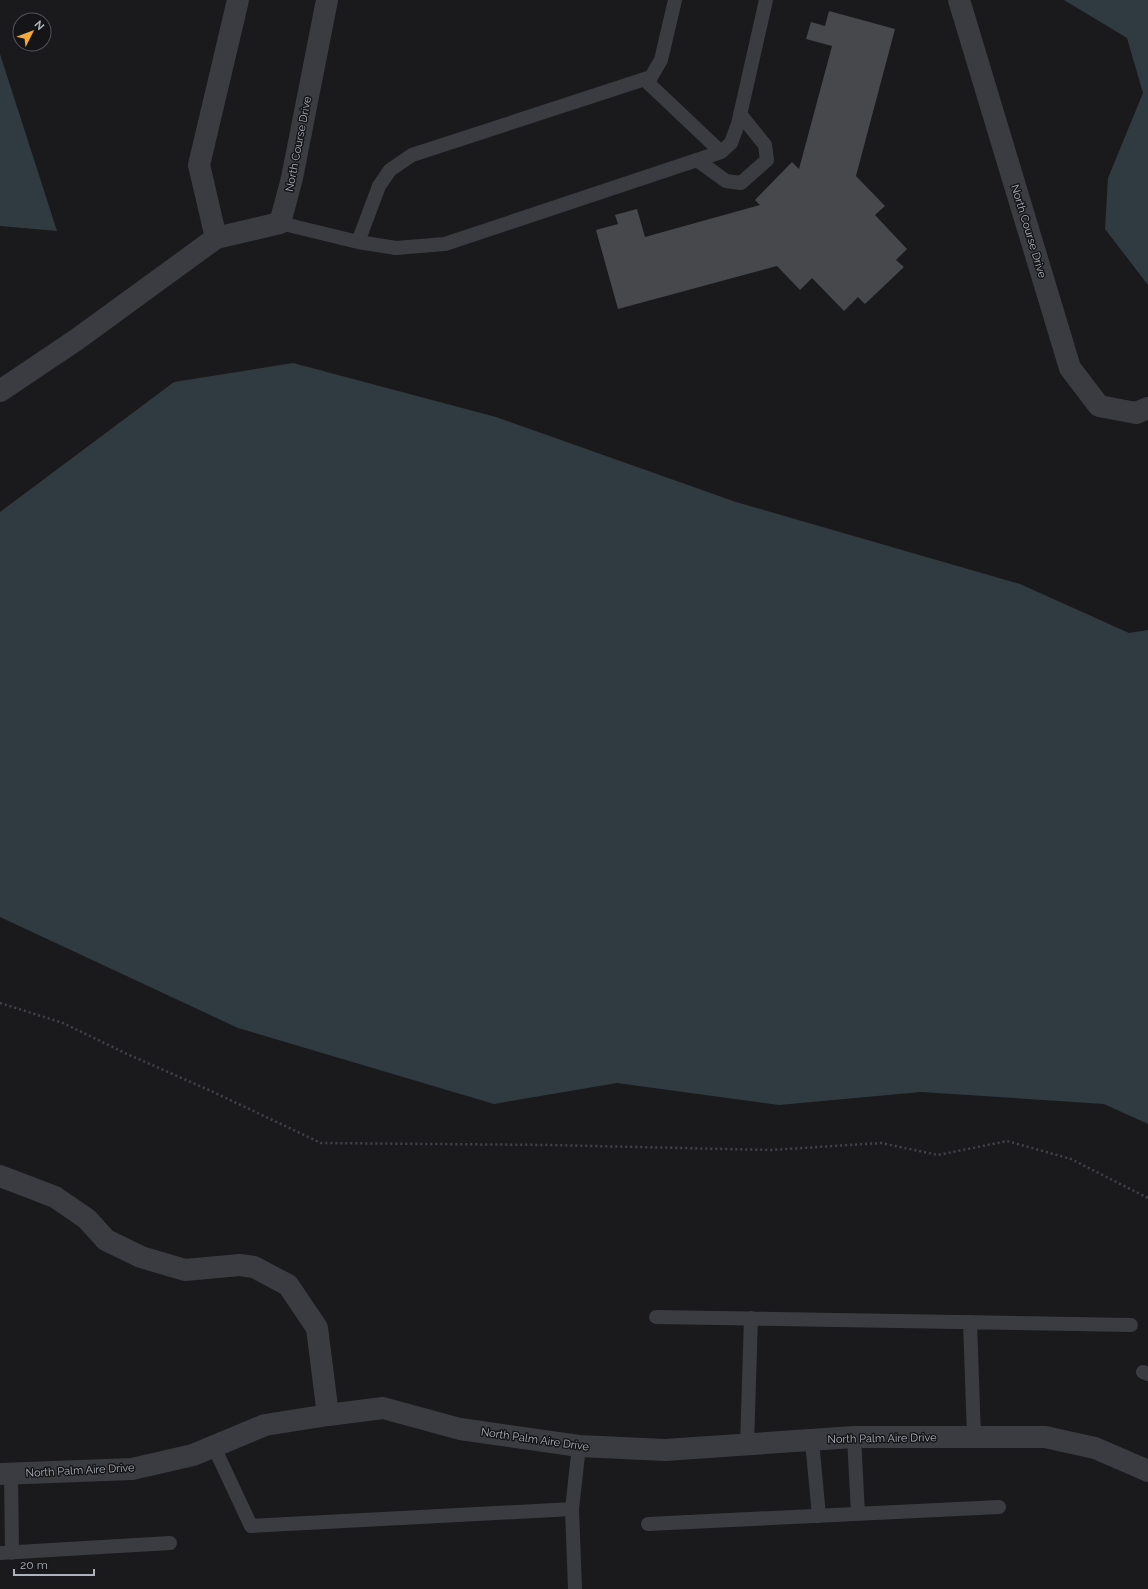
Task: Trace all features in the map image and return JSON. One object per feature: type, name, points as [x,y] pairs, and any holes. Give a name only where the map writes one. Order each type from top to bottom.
[{"type":"street","points":[[216,238],[199,165],[238,0]]},
{"type":"street","name":"North Course Drive","points":[[280,224],[292,178],[327,0]]},
{"type":"street","name":"North Course Drive","points":[[959,0],[1070,368],[1099,406],[1136,413],[1148,408]]},
{"type":"street","points":[[0,391],[76,340],[216,238],[280,224]]},
{"type":"street","points":[[0,1176],[56,1197],[87,1219],[106,1240],[141,1257],[185,1270],[240,1265],[254,1267],[288,1285],[317,1328],[328,1414]]},
{"type":"street","name":"North Palm Aire Drive","points":[[5,1473],[132,1469],[193,1455],[265,1426],[328,1414],[383,1408],[460,1429],[579,1446],[665,1450],[854,1437],[1045,1436],[1095,1448],[1148,1471]]},
{"type":"lane","points":[[358,242],[379,186],[390,170],[412,155],[651,77],[661,60],[675,0]]},
{"type":"lane","points":[[280,224],[358,242],[396,248],[445,244],[720,152],[731,142],[740,114],[766,0]]},
{"type":"lane","points":[[645,80],[720,152]]},
{"type":"lane","points":[[697,160],[726,181],[741,183],[766,160],[765,145],[740,114]]},
{"type":"lane","points":[[656,1317],[1131,1325]]},
{"type":"lane","points":[[747,1445],[751,1318]]},
{"type":"lane","points":[[970,1322],[974,1437]]},
{"type":"lane","points":[[854,1437],[858,1514]]},
{"type":"lane","points":[[812,1441],[819,1516]]},
{"type":"lane","points":[[214,1446],[251,1526],[572,1509]]},
{"type":"lane","points":[[575,1589],[572,1509],[579,1446]]},
{"type":"lane","points":[[5,1473],[6,1553],[170,1543]]},
{"type":"lane","points":[[648,1524],[1000,1507]]},
{"type":"path","points":[[0,1003],[63,1023],[127,1054],[209,1090],[321,1144],[557,1145],[771,1150],[881,1143],[938,1155],[1007,1141],[1071,1159],[1148,1198]]},
{"type":"shaded area","points":[[1064,0],[1148,0],[1148,285],[1105,229],[1108,178],[1143,93],[1127,38]]},
{"type":"shaded area","points":[[0,54],[57,231],[0,226]]},
{"type":"shaded area","points":[[293,363],[496,417],[736,502],[1020,584],[1129,633],[1148,630],[1148,1124],[1104,1104],[921,1092],[779,1105],[617,1083],[494,1104],[238,1028],[0,917],[0,512],[174,382]]},
{"type":"building","points":[[829,11],[895,29],[856,176],[885,206],[875,215],[907,249],[896,260],[904,267],[865,304],[858,297],[844,311],[812,278],[800,290],[777,266],[618,309],[596,230],[618,224],[615,215],[637,209],[645,237],[760,205],[755,200],[792,162],[799,169],[832,46],[806,39],[811,22],[825,26]]}]
